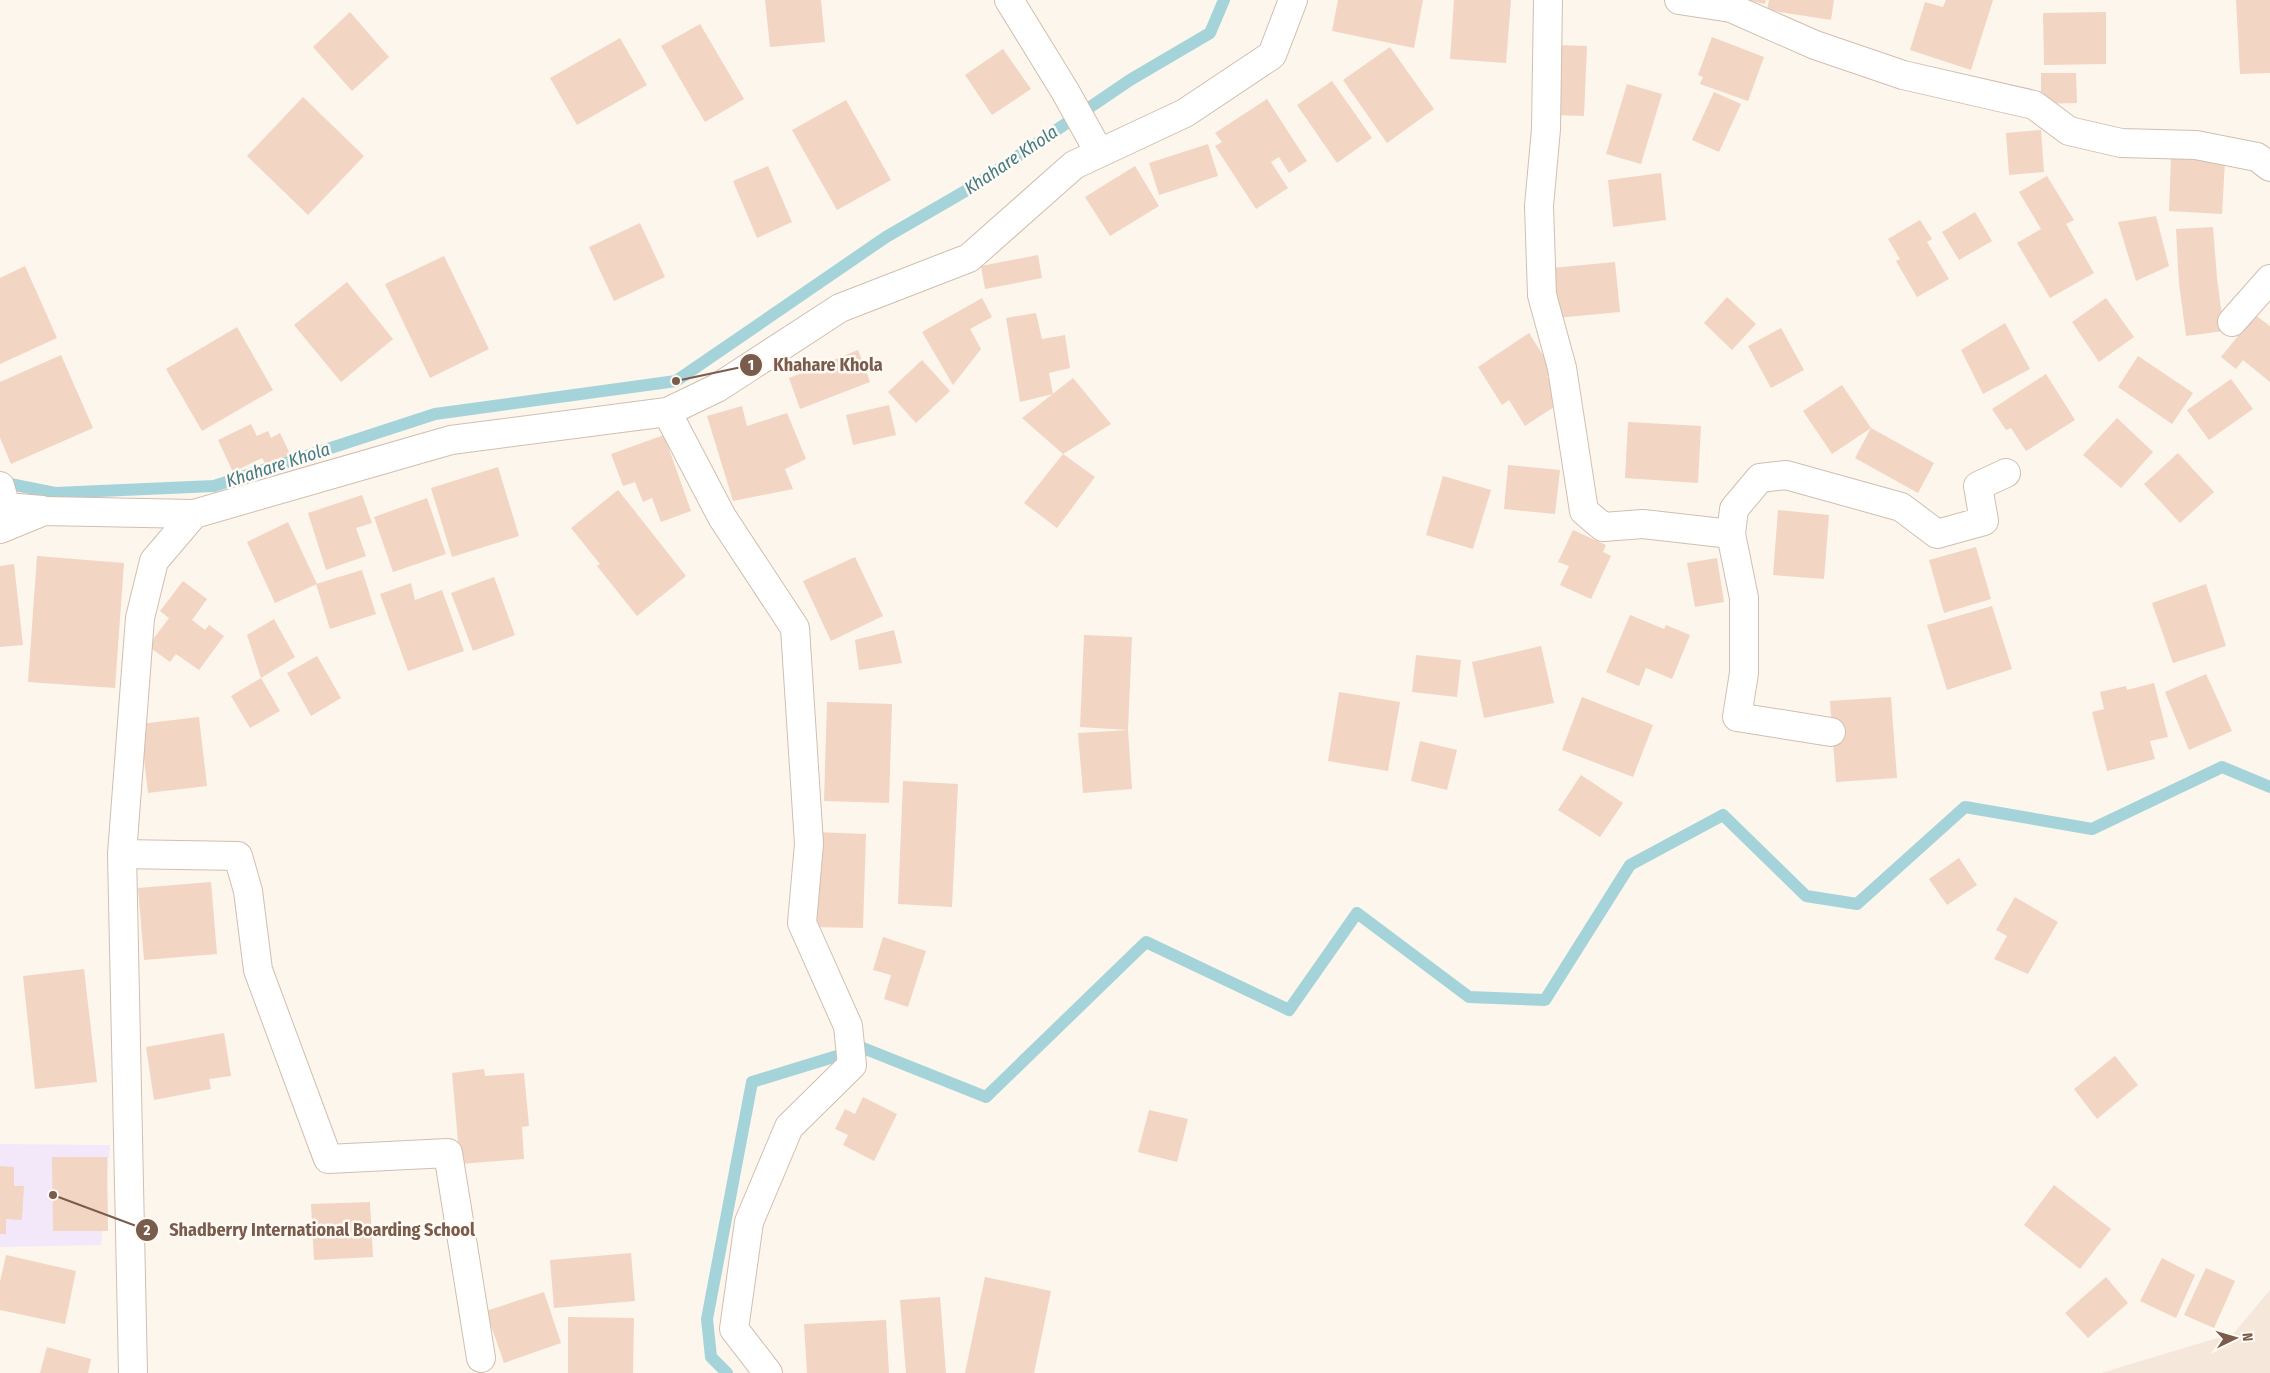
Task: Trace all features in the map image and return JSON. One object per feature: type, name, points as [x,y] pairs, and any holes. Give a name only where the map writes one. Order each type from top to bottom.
[{"type":"street","points":[[1009,0],[1065,91],[1099,152]]},
{"type":"street","points":[[0,486],[6,507],[44,511],[194,514],[451,440],[667,412],[717,388],[840,308],[969,258],[1074,165],[1185,113],[1272,54],[1293,0]]},
{"type":"street","points":[[1548,0],[1546,129],[1539,206],[1542,295],[1562,368],[1584,511],[1602,527],[1643,524],[1731,534]]},
{"type":"street","points":[[1678,0],[1732,8],[1815,46],[1904,75],[2034,104],[2069,131],[2121,143],[2196,145],[2257,157],[2270,167]]},
{"type":"street","points":[[2232,322],[2270,279]]},
{"type":"street","points":[[667,412],[722,517],[795,628],[809,844],[802,923],[848,1026],[852,1065],[789,1127],[749,1222],[734,1329],[768,1373]]},
{"type":"street","points":[[1830,732],[1737,717],[1744,673],[1744,598],[1731,534],[1734,509],[1760,478],[1786,476],[1901,507],[1937,534],[1984,521],[1978,486],[2006,473]]},
{"type":"street","points":[[0,529],[44,511]]},
{"type":"street","points":[[133,1373],[122,854],[140,618],[154,561],[194,514]]},
{"type":"street","points":[[122,854],[238,856],[248,891],[258,970],[328,1159],[448,1153],[481,1358]]},
{"type":"shaded area","points":[[0,1144],[110,1145],[101,1245],[0,1247]]},
{"type":"shaded area","points":[[2270,1290],[2270,1373],[2101,1373],[2234,1333]]},
{"type":"building","points":[[765,0],[821,0],[825,42],[770,47]]},
{"type":"building","points":[[1338,0],[1423,0],[1414,48],[1332,31]]},
{"type":"building","points":[[1454,0],[1511,0],[1506,63],[1450,59]]},
{"type":"building","points":[[1746,0],[1766,0],[1765,4]]},
{"type":"building","points":[[1769,0],[1834,0],[1831,20],[1767,10]]},
{"type":"building","points":[[1946,0],[1993,0],[1971,70],[1910,50],[1925,2],[1943,7]]},
{"type":"building","points":[[2236,0],[2270,0],[2270,73],[2240,74]]},
{"type":"building","points":[[350,12],[389,57],[352,91],[313,47]]},
{"type":"building","points":[[2106,12],[2106,64],[2044,65],[2043,13]]},
{"type":"building","points":[[700,24],[744,99],[705,122],[661,46]]},
{"type":"building","points":[[1712,37],[1764,57],[1748,101],[1700,84],[1703,77],[1698,75]]},
{"type":"building","points":[[620,38],[647,85],[577,125],[550,78]]},
{"type":"building","points":[[1558,45],[1587,46],[1584,116],[1554,115]]},
{"type":"building","points":[[1390,47],[1434,109],[1387,143],[1343,80]]},
{"type":"building","points":[[1003,49],[1031,89],[992,115],[965,75]]},
{"type":"building","points":[[2041,73],[2076,73],[2077,103],[2041,104]]},
{"type":"building","points":[[1332,81],[1372,138],[1337,163],[1297,105]]},
{"type":"building","points":[[1627,84],[1662,94],[1641,164],[1606,154]]},
{"type":"building","points":[[1714,92],[1741,104],[1719,152],[1692,140]]},
{"type":"building","points":[[303,97],[364,156],[308,215],[247,156]]},
{"type":"building","points":[[1267,99],[1307,161],[1289,173],[1279,157],[1271,162],[1288,188],[1256,209],[1215,146],[1222,142],[1215,133]]},
{"type":"building","points":[[846,100],[891,180],[837,210],[792,130]]},
{"type":"building","points":[[2041,130],[2044,172],[2009,175],[2006,133]]},
{"type":"building","points":[[1208,144],[1218,176],[1159,195],[1149,163]]},
{"type":"building","points":[[2171,158],[2225,161],[2222,214],[2169,211]]},
{"type":"building","points":[[768,166],[792,222],[757,238],[733,181]]},
{"type":"building","points":[[1135,166],[1159,206],[1110,236],[1085,197]]},
{"type":"building","points":[[1661,173],[1666,220],[1613,227],[1608,180]]},
{"type":"building","points":[[2047,176],[2074,220],[2066,224],[2094,273],[2050,298],[2017,243],[2041,229],[2019,192]]},
{"type":"building","points":[[1975,212],[1992,241],[1959,260],[1942,232]]},
{"type":"building","points":[[2156,216],[2169,266],[2136,281],[2118,222]]},
{"type":"building","points":[[1920,220],[1932,239],[1927,242],[1949,279],[1917,297],[1896,261],[1900,259],[1888,239]]},
{"type":"building","points":[[640,223],[665,277],[614,301],[589,247]]},
{"type":"building","points":[[2213,227],[2224,331],[2186,336],[2179,283],[2176,229]]},
{"type":"building","points":[[1038,255],[1042,278],[985,289],[981,266]]},
{"type":"building","points":[[444,256],[489,349],[430,378],[385,284]]},
{"type":"building","points":[[1615,262],[1620,312],[1556,318],[1551,268]]},
{"type":"building","points":[[25,266],[57,338],[0,364],[0,278]]},
{"type":"building","points":[[347,282],[393,339],[341,382],[294,325]]},
{"type":"building","points":[[1727,297],[1756,324],[1732,350],[1704,323]]},
{"type":"building","points":[[982,298],[992,317],[970,329],[981,349],[953,385],[922,332]]},
{"type":"building","points":[[2106,298],[2134,337],[2099,362],[2072,322]]},
{"type":"building","points":[[1036,313],[1042,339],[1065,335],[1070,368],[1049,373],[1053,394],[1020,402],[1006,318]]},
{"type":"building","points":[[2255,315],[2270,326],[2270,382],[2243,360],[2236,369],[2221,357]]},
{"type":"building","points":[[2005,323],[2030,369],[1983,394],[1961,350]]},
{"type":"building","points":[[237,327],[273,390],[202,431],[166,369]]},
{"type":"building","points":[[1781,328],[1804,370],[1771,388],[1748,346]]},
{"type":"building","points":[[1529,333],[1553,371],[1547,376],[1563,401],[1525,426],[1509,400],[1502,405],[1478,367]]},
{"type":"building","points":[[858,350],[870,382],[800,409],[789,378]]},
{"type":"building","points":[[61,355],[93,428],[11,464],[0,438],[0,382]]},
{"type":"building","points":[[2138,356],[2193,393],[2172,424],[2118,387]]},
{"type":"building","points":[[922,360],[950,391],[916,423],[888,392]]},
{"type":"building","points":[[2046,374],[2075,420],[2026,451],[2011,428],[2006,430],[1992,409]]},
{"type":"building","points":[[1073,378],[1111,424],[1063,454],[1022,418]]},
{"type":"building","points":[[2231,379],[2253,409],[2209,440],[2187,410]]},
{"type":"building","points":[[1842,385],[1871,428],[1832,454],[1803,411]]},
{"type":"building","points":[[889,405],[896,435],[853,445],[846,415]]},
{"type":"building","points":[[742,406],[747,426],[787,413],[806,459],[785,469],[793,489],[733,501],[707,416]]},
{"type":"building","points":[[2117,418],[2153,452],[2121,488],[2083,455]]},
{"type":"building","points":[[1628,422],[1701,426],[1698,483],[1625,478]]},
{"type":"building","points":[[251,424],[257,436],[268,431],[271,438],[280,433],[290,454],[267,466],[262,458],[233,472],[218,440]]},
{"type":"building","points":[[1871,428],[1934,463],[1918,493],[1855,458]]},
{"type":"building","points":[[664,435],[691,511],[661,522],[652,498],[643,502],[635,482],[623,486],[611,454]]},
{"type":"building","points":[[2178,453],[2214,492],[2180,523],[2144,484]]},
{"type":"building","points":[[1063,454],[1095,477],[1057,528],[1024,503]]},
{"type":"building","points":[[1508,465],[1560,470],[1555,514],[1504,509]]},
{"type":"building","points":[[498,467],[519,536],[452,557],[431,488]]},
{"type":"building","points":[[1443,476],[1491,490],[1473,549],[1426,535]]},
{"type":"building","points":[[618,490],[686,576],[637,616],[597,566],[600,564],[571,528]]},
{"type":"building","points":[[362,495],[372,523],[356,528],[366,556],[326,570],[308,513]]},
{"type":"building","points":[[427,498],[446,554],[393,572],[374,517]]},
{"type":"building","points":[[1778,510],[1829,515],[1824,579],[1773,575]]},
{"type":"building","points":[[288,522],[317,584],[275,603],[247,542]]},
{"type":"building","points":[[1573,530],[1606,545],[1603,552],[1611,556],[1591,599],[1560,585],[1569,566],[1558,562]]},
{"type":"building","points":[[1976,547],[1991,599],[1944,613],[1929,560]]},
{"type":"building","points":[[37,556],[124,563],[115,688],[28,682]]},
{"type":"building","points":[[855,557],[883,616],[831,641],[803,581]]},
{"type":"building","points":[[1717,558],[1724,602],[1695,607],[1687,563]]},
{"type":"building","points":[[14,564],[23,645],[0,647],[0,566]]},
{"type":"building","points":[[362,570],[376,614],[330,629],[316,584]]},
{"type":"building","points":[[494,577],[515,635],[473,651],[451,593]]},
{"type":"building","points":[[183,581],[207,599],[192,620],[205,630],[209,625],[224,636],[199,670],[176,654],[170,662],[148,646],[169,618],[160,611]]},
{"type":"building","points":[[411,583],[415,600],[442,590],[464,651],[408,671],[380,594]]},
{"type":"building","points":[[2206,584],[2226,646],[2173,663],[2152,603]]},
{"type":"building","points":[[1992,606],[2012,669],[1947,690],[1927,625]]},
{"type":"building","points":[[1630,615],[1664,629],[1666,625],[1690,635],[1672,679],[1646,668],[1639,686],[1606,672]]},
{"type":"building","points":[[274,619],[295,657],[261,678],[247,635]]},
{"type":"building","points":[[894,630],[902,663],[859,670],[855,640]]},
{"type":"building","points":[[1084,635],[1132,637],[1128,730],[1080,727]]},
{"type":"building","points":[[1541,646],[1554,703],[1484,718],[1472,662]]},
{"type":"building","points":[[1416,655],[1461,660],[1457,697],[1412,692]]},
{"type":"building","points":[[317,656],[341,698],[311,716],[287,673]]},
{"type":"building","points":[[2206,674],[2232,731],[2189,750],[2165,692]]},
{"type":"building","points":[[261,678],[280,711],[250,728],[231,696]]},
{"type":"building","points":[[2154,683],[2168,737],[2150,741],[2155,759],[2107,771],[2092,712],[2104,709],[2100,692],[2126,686],[2127,690]]},
{"type":"building","points":[[1339,692],[1400,702],[1388,771],[1328,761]]},
{"type":"building","points":[[1582,697],[1653,725],[1633,777],[1562,750]]},
{"type":"building","points":[[1891,697],[1897,778],[1836,782],[1830,701]]},
{"type":"building","points":[[827,702],[892,704],[889,803],[824,801]]},
{"type":"building","points":[[199,717],[207,786],[148,793],[140,724]]},
{"type":"building","points":[[1128,730],[1132,789],[1083,793],[1078,733]]},
{"type":"building","points":[[1420,741],[1457,750],[1447,790],[1411,781]]},
{"type":"building","points":[[1581,775],[1623,803],[1600,837],[1558,810]]},
{"type":"building","points":[[903,781],[958,784],[952,907],[898,904]]},
{"type":"building","points":[[814,832],[866,834],[863,928],[811,927]]},
{"type":"building","points":[[1959,858],[1977,885],[1947,905],[1929,879]]},
{"type":"building","points":[[211,882],[217,954],[144,960],[138,888]]},
{"type":"building","points":[[2015,897],[2058,922],[2028,974],[1994,959],[2007,936],[1996,930]]},
{"type":"building","points":[[883,937],[926,951],[908,1007],[884,999],[891,975],[873,970]]},
{"type":"building","points":[[84,969],[97,1082],[35,1089],[23,976]]},
{"type":"building","points":[[224,1033],[231,1076],[209,1079],[211,1089],[154,1100],[146,1047]]},
{"type":"building","points":[[2115,1056],[2138,1085],[2097,1119],[2074,1089]]},
{"type":"building","points":[[484,1069],[485,1076],[524,1073],[529,1126],[522,1127],[524,1159],[460,1164],[452,1073]]},
{"type":"building","points":[[863,1097],[897,1114],[874,1161],[843,1145],[848,1135],[835,1129],[845,1109],[855,1114]]},
{"type":"building","points":[[1149,1110],[1188,1119],[1177,1162],[1138,1152]]},
{"type":"building","points":[[52,1157],[107,1157],[108,1231],[53,1231]]},
{"type":"building","points":[[0,1166],[14,1167],[14,1186],[24,1186],[22,1220],[6,1219],[6,1234],[0,1234]]},
{"type":"building","points":[[2054,1185],[2111,1229],[2080,1269],[2024,1225]]},
{"type":"building","points":[[370,1202],[373,1257],[314,1260],[311,1204]]},
{"type":"building","points":[[631,1253],[635,1301],[554,1308],[550,1260]]},
{"type":"building","points":[[6,1255],[76,1271],[65,1324],[0,1310],[0,1282]]},
{"type":"building","points":[[2162,1258],[2195,1275],[2176,1318],[2140,1301]]},
{"type":"building","points":[[2206,1268],[2235,1281],[2214,1328],[2184,1315]]},
{"type":"building","points":[[985,1277],[1051,1291],[1034,1373],[965,1373]]},
{"type":"building","points":[[2106,1277],[2128,1303],[2088,1338],[2065,1313]]},
{"type":"building","points":[[544,1292],[561,1343],[504,1363],[486,1311]]},
{"type":"building","points":[[940,1297],[946,1373],[906,1373],[900,1300]]},
{"type":"building","points":[[568,1317],[634,1318],[633,1373],[568,1373]]},
{"type":"building","points":[[886,1320],[889,1373],[807,1373],[804,1324]]},
{"type":"building","points":[[47,1347],[91,1359],[88,1373],[40,1373]]},
{"type":"waterway","name":"Khahare Khola","points":[[10,484],[55,493],[214,486],[435,414],[676,381],[886,237],[974,186],[1130,80],[1210,33],[1224,0]]},
{"type":"waterway","points":[[727,1373],[711,1357],[707,1319],[752,1082],[863,1048],[986,1097],[1146,942],[1289,1010],[1357,913],[1469,997],[1545,1000],[1630,865],[1723,815],[1806,896],[1857,904],[1965,807],[2092,829],[2222,767],[2270,787]]},
{"type":"place","name":"Khahare Khola","points":[[676,381]]},
{"type":"place","name":"Shadberry International Boarding School","points":[[53,1195]]}]
